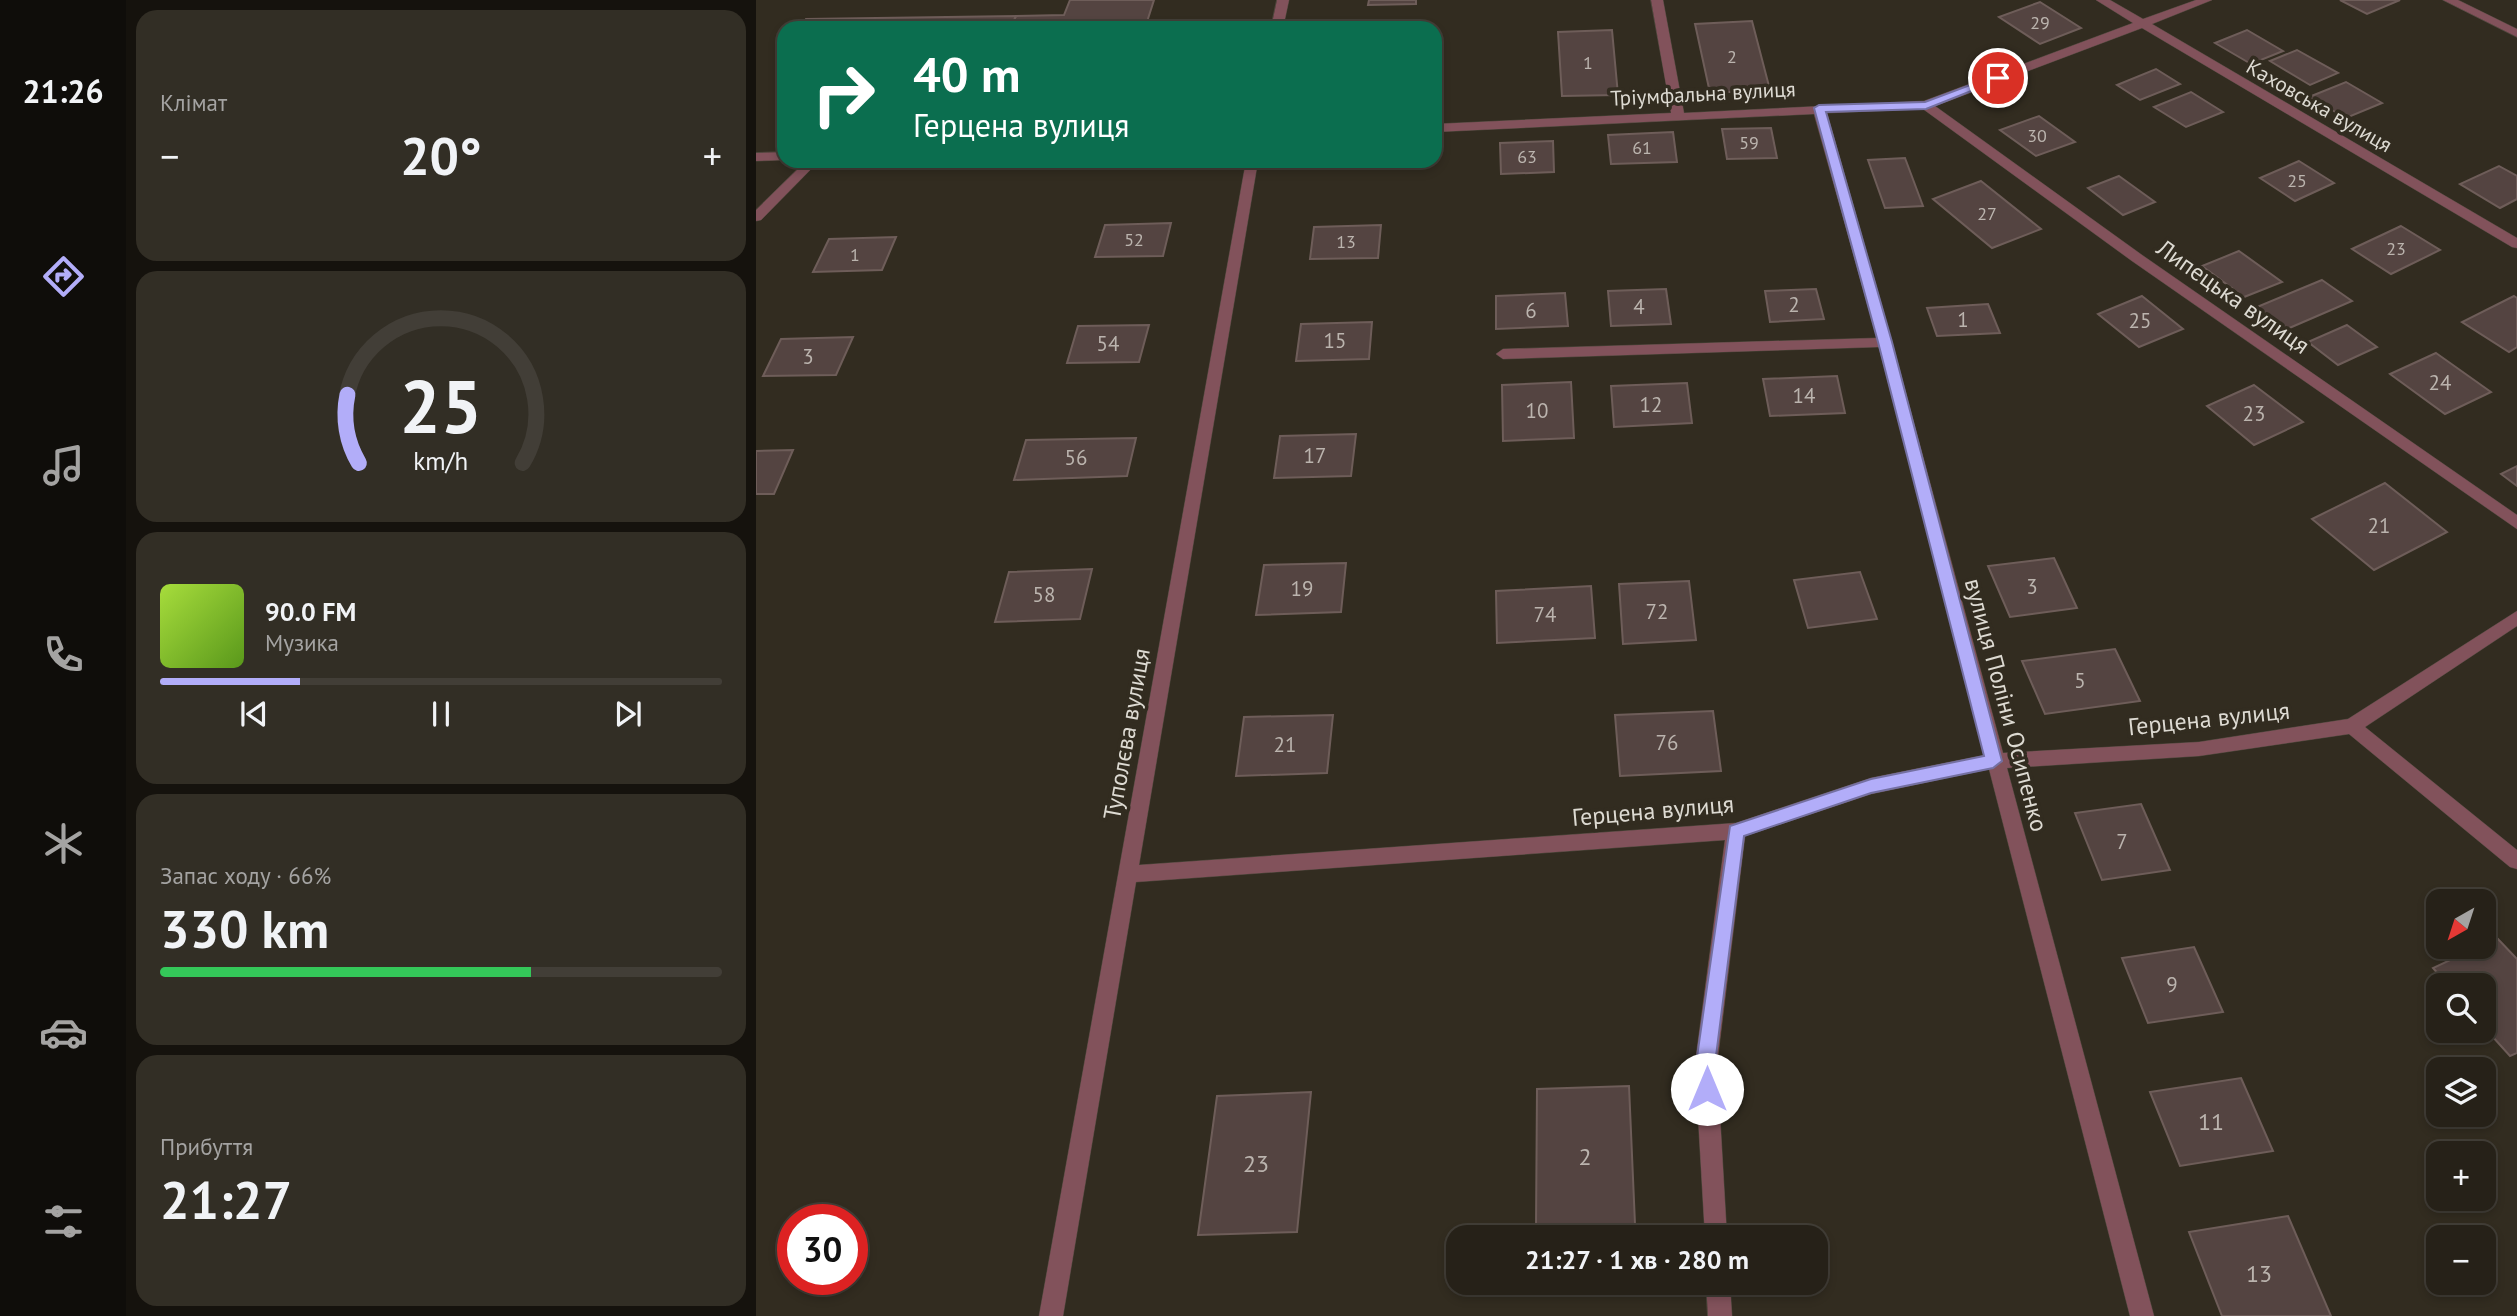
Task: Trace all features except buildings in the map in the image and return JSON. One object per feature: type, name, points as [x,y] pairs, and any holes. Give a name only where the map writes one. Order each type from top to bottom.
[{"type":"street","points":[[1278,21],[1283,0]]},
{"type":"street","points":[[1657,0],[1678,115]]},
{"type":"street","name":"Каховська вулиця","points":[[2102,0],[2517,244]]},
{"type":"street","name":"Тріумфальна вулиця","points":[[1442,128],[1926,105],[2206,0]]},
{"type":"street","points":[[2449,0],[2517,33]]},
{"type":"street","name":"Липецька вулиця","points":[[1926,105],[2137,258],[2517,523]]},
{"type":"street","name":"вулиця Поліни Осипенко","points":[[1819,108],[1885,342],[1993,761],[2142,1316]]},
{"type":"street","points":[[756,156],[777,156]]},
{"type":"street","points":[[756,217],[806,168]]},
{"type":"street","name":"Туполєва вулиця","points":[[1051,1316],[1251,168]]},
{"type":"street","points":[[1503,354],[1885,342]]},
{"type":"street","name":"Герцена вулиця","points":[[1128,874],[1736,831],[1871,786],[1993,761],[2199,749],[2352,726],[2517,617]]},
{"type":"street","points":[[2352,726],[2517,861]]},
{"type":"street","points":[[1715,1225],[1706,1064],[1736,831]]},
{"type":"street","points":[[1719,1295],[1720,1316]]},
{"type":"route","points":[[1707,1089],[1706,1064],[1736,831],[1871,786],[1993,761],[1885,342],[1819,108],[1926,105],[1998,78]]}]
